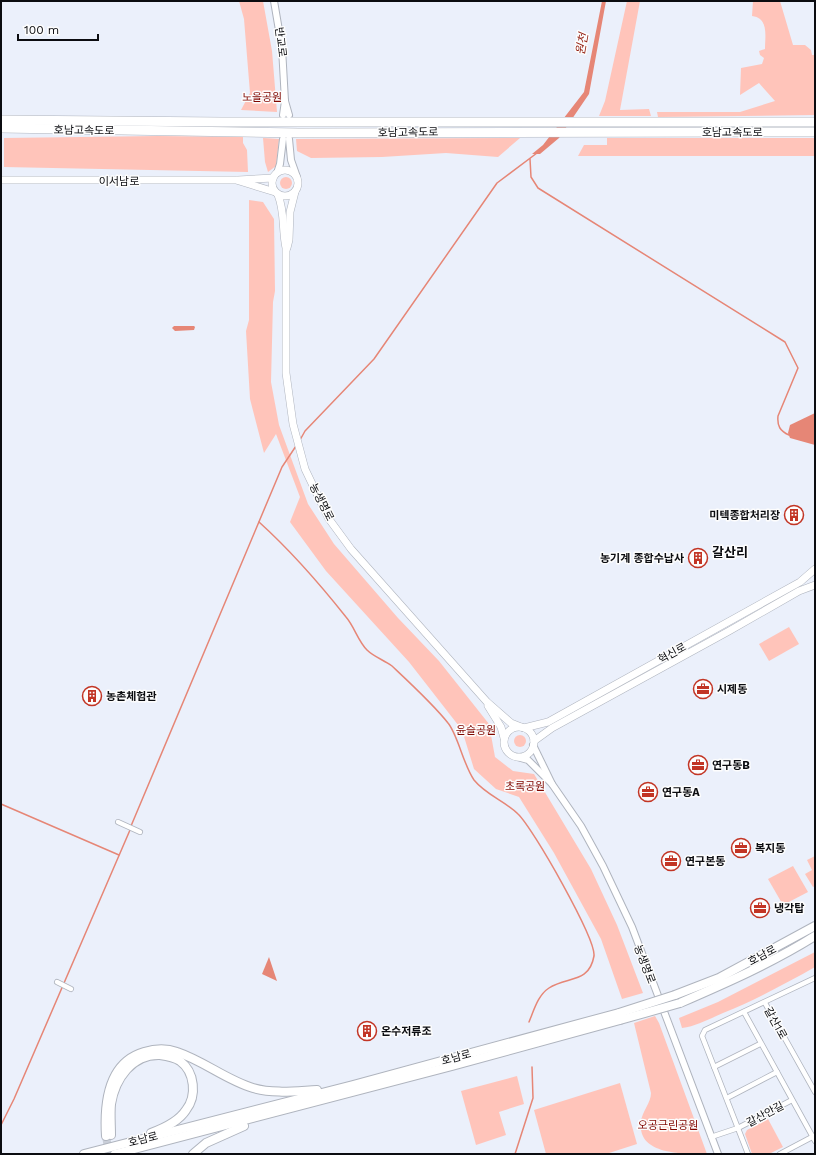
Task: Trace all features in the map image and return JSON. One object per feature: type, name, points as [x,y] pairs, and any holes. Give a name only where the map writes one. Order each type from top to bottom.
[{"type":"highway","name":"호남고속도로","points":[[1,120],[214,122],[815,122]]},
{"type":"highway","name":"호남고속도로","points":[[1,128],[299,134],[815,132]]},
{"type":"highway","name":"호남로","points":[[115,1154],[276,1113],[620,1016],[719,978],[815,926]]},
{"type":"highway","name":"호남로","points":[[84,1154],[620,1016],[680,1003],[788,953],[815,936]]},
{"type":"highway","points":[[129,1142],[167,1125],[186,1111],[192,1098],[193,1082],[187,1069],[180,1061],[168,1056],[154,1055],[141,1058],[131,1064],[122,1074],[117,1086],[111,1104],[109,1135],[104,1112],[110,1085],[114,1076],[128,1060],[138,1054],[150,1050],[175,1051],[232,1081],[271,1092],[320,1090],[354,1085]]},
{"type":"highway","points":[[192,1154],[206,1143],[222,1135],[276,1113]]},
{"type":"main road","points":[[275,175],[281,170],[290,171],[297,177]]},
{"type":"main road","name":"이서남로","points":[[1,180],[236,180],[242,178],[260,179],[275,175]]},
{"type":"main road","name":"농생명로","points":[[275,175],[272,185],[283,210],[284,239],[286,248],[286,373],[293,424],[305,469],[329,519],[351,549],[487,702],[511,723],[522,727],[531,733],[534,743]]},
{"type":"main road","name":"농생명로","points":[[286,248],[289,240],[290,212],[298,186],[297,177]]},
{"type":"main road","name":"이서남로","points":[[236,180],[276,194]]},
{"type":"main road","points":[[276,194],[285,197],[295,192]]},
{"type":"main road","name":"혁신로","points":[[522,727],[548,722],[800,582],[815,569]]},
{"type":"main road","name":"혁신로","points":[[534,743],[552,728],[799,591],[815,585]]},
{"type":"main road","name":"농생명로","points":[[487,702],[501,727],[504,743],[508,752],[517,756]]},
{"type":"main road","points":[[504,738],[510,730],[522,727]]},
{"type":"main road","points":[[517,756],[526,755],[534,743]]},
{"type":"street","name":"반교로","points":[[274,1],[282,48],[286,115]]},
{"type":"street","points":[[275,175],[280,164],[286,139],[297,177]]},
{"type":"street","name":"농생명로","points":[[534,743],[552,784]]},
{"type":"street","name":"농생명로","points":[[517,756],[528,760],[552,784],[581,826],[621,904],[718,1154]]},
{"type":"street","points":[[118,822],[140,832]]},
{"type":"street","name":"갈산1로","points":[[815,978],[765,1003],[815,1092]]},
{"type":"street","points":[[57,982],[71,988]]},
{"type":"street","points":[[744,1012],[765,1003]]},
{"type":"street","name":"갈산안길","points":[[748,1154],[702,1036],[705,1030],[744,1012],[760,1044],[814,1138],[780,1154]]},
{"type":"street","points":[[714,1067],[760,1044]]},
{"type":"street","points":[[727,1098],[776,1072]]},
{"type":"street","name":"갈산안길","points":[[711,1137],[738,1128],[792,1100]]},
{"type":"green space","name":"노을공원","points":[[239,1],[263,1],[272,51],[277,112],[241,110],[250,93],[244,19]]},
{"type":"green space","points":[[627,1],[640,1],[620,110],[649,109],[651,116],[599,116],[605,101]]},
{"type":"green space","points":[[753,1],[780,1],[793,45],[805,45],[811,50],[812,55],[815,55],[815,115],[658,117],[657,112],[740,112],[775,101],[759,83],[740,95],[741,68],[762,64],[764,58],[760,55],[759,51],[765,49],[765,28],[761,20],[752,16]]},
{"type":"green space","points":[[158,136],[243,137],[243,143],[247,150],[248,172],[4,167],[4,138]]},
{"type":"green space","points":[[263,138],[279,139],[276,166],[268,172],[265,162]]},
{"type":"green space","points":[[520,138],[498,157],[446,153],[382,157],[311,158],[297,151],[296,139]]},
{"type":"green space","points":[[607,138],[815,138],[815,156],[578,156],[584,145],[607,145]]},
{"type":"green space","points":[[284,177],[288,177],[292,183],[288,189],[284,189],[280,185],[280,181]]},
{"type":"green space","name":"윤슬공원","points":[[249,200],[263,202],[274,219],[275,291],[273,302],[271,382],[279,425],[308,504],[334,544],[398,618],[439,661],[489,724],[495,757],[513,771],[534,774],[591,869],[617,925],[643,993],[622,999],[601,939],[554,853],[519,797],[496,789],[474,769],[462,730],[409,662],[326,571],[290,522],[300,497],[276,434],[264,453],[250,399],[246,331],[249,320]]},
{"type":"green space","points":[[789,627],[799,644],[769,661],[759,644]]},
{"type":"green space","points":[[518,735],[522,735],[526,741],[522,747],[518,747],[514,743],[514,739]]},
{"type":"green space","points":[[815,856],[815,886],[813,887],[805,874],[812,870],[807,860]]},
{"type":"green space","points":[[793,866],[808,892],[783,905],[768,879]]},
{"type":"green space","points":[[815,952],[815,967],[747,1003],[698,1024],[682,1028],[679,1018],[718,1002]]},
{"type":"green space","name":"오공근린공원","points":[[655,1016],[659,1023],[707,1154],[675,1153],[654,1147],[646,1141],[642,1133],[641,1122],[650,1100],[651,1093],[634,1023]]},
{"type":"green space","points":[[517,1076],[524,1104],[499,1112],[506,1135],[476,1145],[461,1091]]},
{"type":"green space","points":[[620,1083],[637,1144],[606,1154],[546,1154],[534,1110]]},
{"type":"green space","points":[[768,1119],[783,1147],[769,1154],[752,1154],[745,1134],[747,1130]]},
{"type":"shaded area","points":[[602,1],[606,1],[589,94],[559,138],[540,154],[532,154],[543,145],[584,92]]},
{"type":"shaded area","points":[[174,326],[195,327],[194,330],[175,331],[172,328]]},
{"type":"shaded area","points":[[815,413],[815,445],[790,438],[788,433],[790,425]]},
{"type":"shaded area","points":[[269,957],[277,981],[262,974]]},
{"type":"waterway","points":[[300,440],[305,431],[374,359],[497,183],[537,153]]},
{"type":"waterway","points":[[530,159],[531,177],[538,188],[785,342],[798,368],[778,416],[780,428],[783,432],[789,435]]},
{"type":"waterway","points":[[131,826],[282,467],[296,446]]},
{"type":"waterway","points":[[259,522],[304,567],[349,621],[367,650],[392,666],[448,723],[452,728],[474,780],[484,790],[513,809],[526,823],[575,907],[592,946],[594,956],[591,965],[582,975],[556,984],[545,991],[537,1003],[529,1022]]},
{"type":"waterway","points":[[1,804],[119,855]]},
{"type":"waterway","points":[[1,1125],[14,1099],[130,830]]},
{"type":"waterway","points":[[515,1154],[533,1098],[532,1067]]},
{"type":"tunnel","points":[[106,1136],[109,1154]]},
{"type":"place","name":"미텍종합처리장","points":[[794,515]]},
{"type":"place","name":"농기계 종합수납사","points":[[698,558]]},
{"type":"place","name":"시제동","points":[[703,689]]},
{"type":"place","name":"농촌체험관","points":[[92,696]]},
{"type":"place","name":"연구동B","points":[[698,765]]},
{"type":"place","name":"연구동A","points":[[648,792]]},
{"type":"place","name":"복지동","points":[[741,848]]},
{"type":"place","name":"연구본동","points":[[671,861]]},
{"type":"place","name":"냉각탑","points":[[760,908]]},
{"type":"place","name":"온수저류조","points":[[367,1031]]},
{"type":"district","name":"갈산리","points":[[730,552]]},
{"type":"water label","name":"원천","points":[[582,44]]},
{"type":"park label","name":"초록공원","points":[[525,786]]}]
